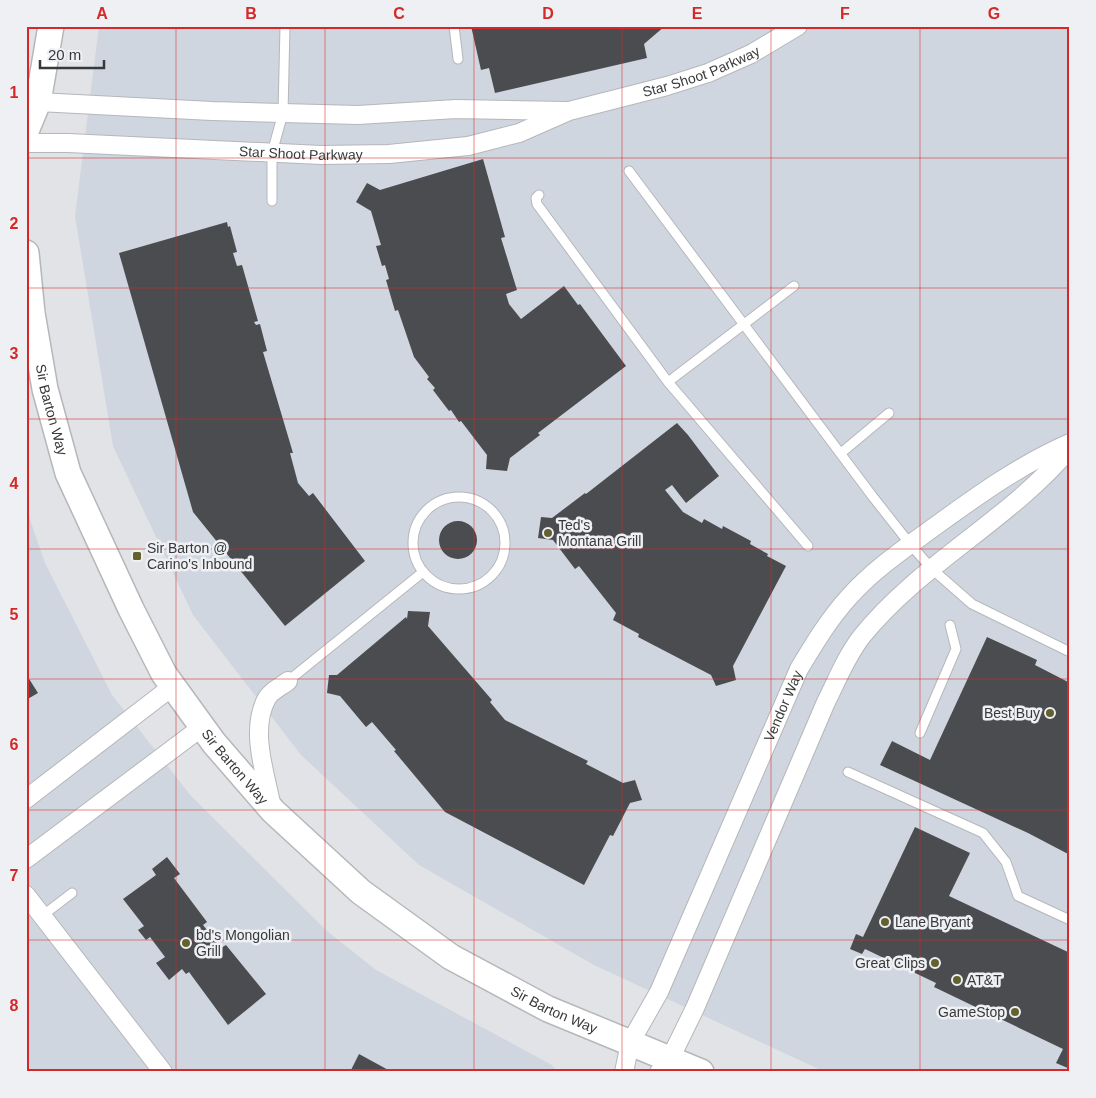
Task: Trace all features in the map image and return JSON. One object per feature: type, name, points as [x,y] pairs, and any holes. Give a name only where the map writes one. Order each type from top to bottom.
[{"type":"main road","points":[[26,131],[51,26]]},
{"type":"main road","name":"Sir Barton Way","points":[[26,253],[32,313],[45,390],[68,473],[131,609],[164,674],[214,743],[273,811],[361,892],[451,956],[548,1009],[630,1043],[664,1066],[701,1072]]},
{"type":"street","name":"Star Shoot Parkway","points":[[26,143],[68,143],[321,155],[389,154],[468,146],[518,133],[570,111],[708,73],[750,54],[798,26]]},
{"type":"street","name":"Star Shoot Parkway","points":[[32,102],[358,115],[456,109],[570,111]]},
{"type":"street","name":"Vendor Way","points":[[624,1072],[630,1043],[659,992],[799,669],[825,626],[877,568],[993,485],[1044,454],[1070,443]]},
{"type":"street","points":[[664,1066],[695,1008],[826,702],[843,668],[862,637],[889,608],[932,569],[1011,505],[1057,463],[1070,448]]},
{"type":"street","points":[[273,811],[258,735],[259,720],[268,697],[288,680]]},
{"type":"street","points":[[26,799],[173,686]]},
{"type":"street","points":[[26,859],[202,728]]},
{"type":"street","points":[[26,895],[163,1072]]},
{"type":"lane","points":[[272,202],[272,153],[283,113],[286,26]]},
{"type":"lane","points":[[454,26],[458,58]]},
{"type":"lane","points":[[629,171],[910,544],[932,569],[972,604],[1070,652]]},
{"type":"lane","points":[[539,195],[536,198],[537,204],[668,382],[808,546]]},
{"type":"lane","points":[[668,382],[794,286]]},
{"type":"lane","points":[[841,453],[889,413]]},
{"type":"lane","points":[[457,497],[471,498],[482,502],[491,509],[503,528],[505,539],[505,549],[501,563],[492,574],[481,583],[468,588],[454,588],[442,586],[423,572],[418,563],[413,543],[415,529],[421,517],[431,506],[443,500],[457,497]]},
{"type":"lane","points":[[288,680],[423,572]]},
{"type":"lane","points":[[920,733],[956,649],[950,625]]},
{"type":"lane","points":[[848,772],[983,834],[1006,862],[1018,896],[1070,920]]},
{"type":"lane","points":[[42,916],[72,893]]},
{"type":"shaded area","points":[[99,26],[1070,26],[1070,1072],[825,1072],[594,965],[419,865],[301,755],[193,615],[113,446],[75,216]]},
{"type":"shaded area","points":[[26,508],[45,563],[112,695],[191,796],[327,931],[376,970],[552,1065],[557,1072],[26,1072]]},
{"type":"building","points":[[471,26],[665,26],[644,44],[647,58],[495,93],[489,68],[481,70]]},
{"type":"building","points":[[483,159],[505,237],[501,238],[517,290],[506,294],[509,304],[521,319],[564,286],[578,305],[580,304],[626,366],[538,433],[540,435],[510,458],[507,471],[486,469],[487,455],[461,421],[459,422],[451,410],[449,411],[433,390],[435,388],[427,379],[429,377],[414,357],[398,310],[395,311],[386,280],[389,279],[385,265],[382,266],[376,246],[381,245],[371,211],[356,202],[367,183],[380,190]]},
{"type":"building","points":[[227,222],[228,227],[230,226],[237,252],[233,253],[237,266],[242,265],[258,321],[254,322],[256,325],[260,324],[267,351],[263,352],[293,453],[290,453],[298,483],[309,496],[313,493],[365,561],[285,626],[193,512],[119,253]]},
{"type":"building","points":[[677,423],[719,476],[686,503],[672,485],[665,490],[683,512],[702,523],[704,519],[722,529],[723,526],[751,541],[750,544],[786,566],[733,666],[736,680],[716,686],[711,675],[638,637],[639,634],[613,620],[616,613],[579,566],[575,569],[553,540],[538,538],[541,517],[552,518]]},
{"type":"building","points":[[458,521],[465,522],[471,527],[476,533],[476,547],[471,553],[465,558],[458,559],[451,558],[445,553],[440,547],[439,540],[440,533],[445,527],[451,522]]},
{"type":"building","points":[[408,611],[430,612],[428,626],[492,700],[490,702],[505,720],[588,761],[586,764],[623,783],[635,780],[642,800],[630,803],[613,836],[610,835],[584,885],[445,812],[372,722],[366,727],[340,696],[327,693],[329,675],[337,675],[406,617],[407,619]]},
{"type":"building","points":[[987,637],[1037,660],[1035,665],[1070,683],[1070,855],[1028,833],[880,765],[892,741],[930,760]]},
{"type":"building","points":[[26,674],[38,693],[26,700]]},
{"type":"building","points":[[915,827],[970,853],[949,896],[1070,953],[1070,1069],[1056,1063],[1063,1049],[934,987],[936,983],[865,949],[862,954],[850,949],[856,934],[863,937]]},
{"type":"building","name":"bd's Mongolian Grill","points":[[167,857],[180,874],[174,878],[207,922],[203,925],[221,948],[226,945],[266,994],[228,1025],[189,972],[186,974],[182,969],[169,980],[156,963],[165,957],[150,937],[146,940],[138,930],[144,926],[123,899],[156,875],[152,869]]},
{"type":"building","points":[[359,1054],[392,1072],[350,1072]]},
{"type":"place","name":"Ted's Montana Grill","points":[[548,533]]},
{"type":"place","name":"Sir Barton @ Carino's Inbound","points":[[137,556]]},
{"type":"place","name":"Best Buy","points":[[1050,713]]},
{"type":"place","name":"Lane Bryant","points":[[885,922]]},
{"type":"place","name":"bd's Mongolian Grill","points":[[186,943]]},
{"type":"place","name":"Great Clips","points":[[935,963]]},
{"type":"place","name":"AT&T","points":[[957,980]]},
{"type":"place","name":"GameStop","points":[[1015,1012]]}]
